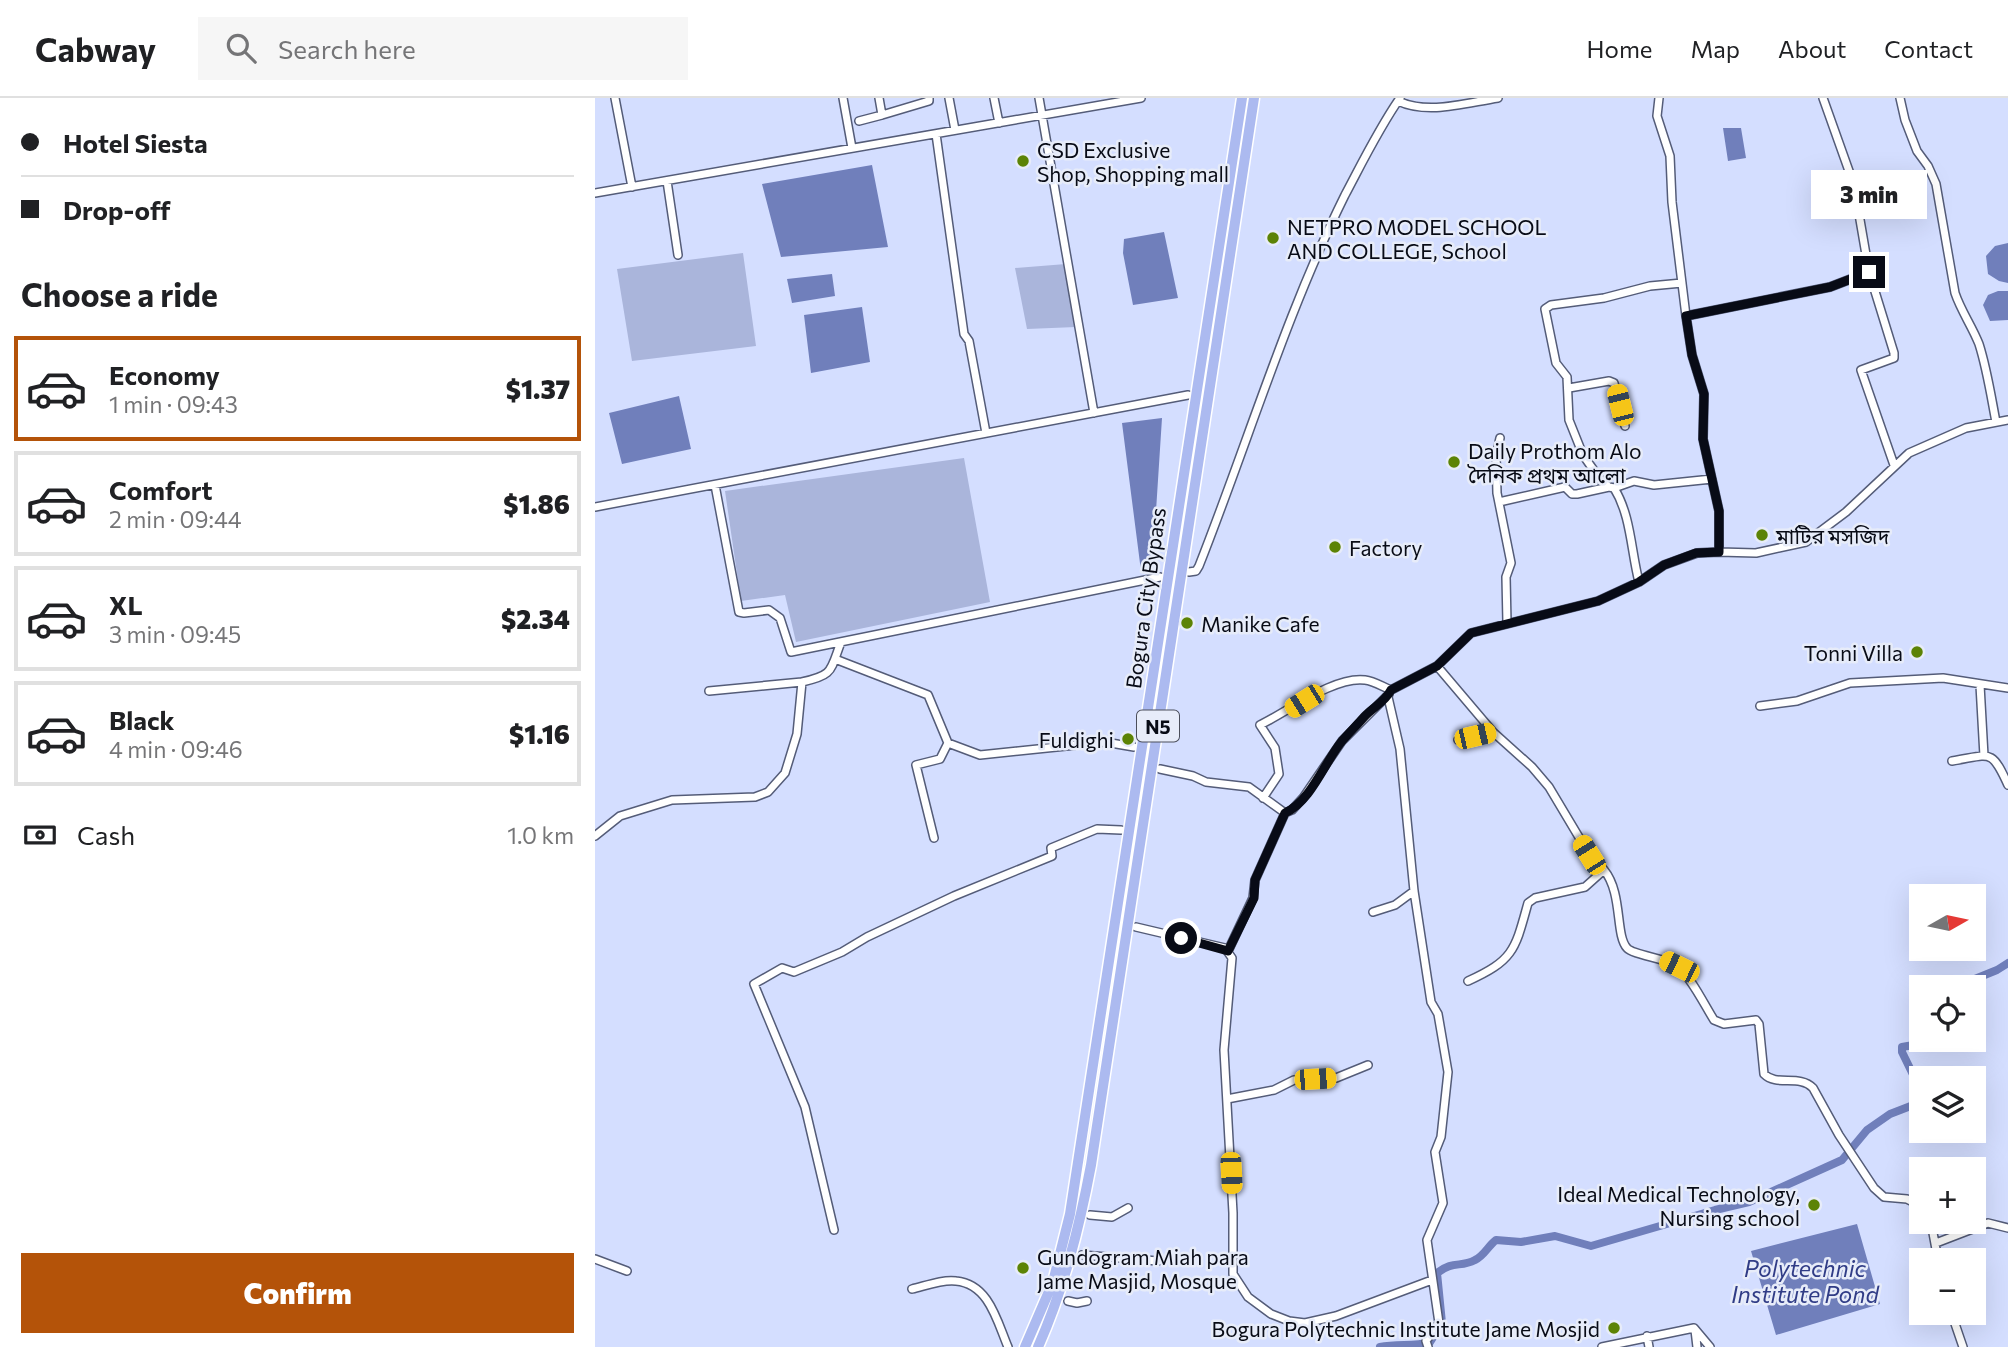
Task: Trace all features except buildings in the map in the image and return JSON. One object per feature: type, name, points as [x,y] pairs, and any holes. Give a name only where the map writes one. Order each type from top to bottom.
[{"type":"highway","name":"Bogura City Bypass","points":[[1025,1347],[1053,1282],[1070,1214],[1242,98]]},
{"type":"highway","name":"Bogura City Bypass","points":[[1038,1347],[1067,1273],[1091,1166],[1254,98]]},
{"type":"street","points":[[615,98],[632,187]]},
{"type":"street","points":[[843,98],[852,148]]},
{"type":"street","points":[[879,98],[881,115]]},
{"type":"street","points":[[859,121],[929,101],[929,98]]},
{"type":"street","points":[[949,98],[955,130]]},
{"type":"street","points":[[994,98],[999,123]]},
{"type":"street","points":[[1039,98],[1094,413]]},
{"type":"street","points":[[1083,98],[1085,108]]},
{"type":"street","points":[[595,193],[1141,98]]},
{"type":"street","points":[[1189,572],[1199,566],[1289,320],[1318,250],[1360,166],[1399,99],[1411,107],[1430,108],[1498,98]]},
{"type":"street","points":[[1658,98],[1657,116],[1670,156],[1672,202],[1692,355],[1704,394],[1703,439],[1719,511],[1719,552]]},
{"type":"street","points":[[1823,98],[1854,185],[1869,272],[1894,353],[1893,358],[1861,370],[1894,465]]},
{"type":"street","points":[[1901,98],[1905,120],[1917,151],[1936,184],[1955,293],[1960,309],[1978,342],[1996,422]]},
{"type":"street","points":[[936,134],[964,334],[969,341],[986,433]]},
{"type":"street","points":[[667,181],[678,255]]},
{"type":"street","points":[[1686,316],[1830,287],[1869,272]]},
{"type":"street","points":[[1639,582],[1625,507],[1611,488],[1600,479],[1584,455],[1569,420],[1567,377],[1556,363],[1545,309],[1547,306],[1604,298],[1650,286],[1682,283]]},
{"type":"street","points":[[1569,388],[1614,383],[1625,426]]},
{"type":"street","points":[[595,508],[1188,395]]},
{"type":"street","points":[[1228,951],[1254,898],[1255,880],[1285,813],[1292,810],[1303,798],[1342,741],[1365,716],[1389,694],[1437,666],[1471,633],[1598,601],[1639,582],[1664,565],[1696,553],[1756,552],[1806,542],[1846,512],[1909,453],[1966,428],[2008,420]]},
{"type":"street","points":[[1500,438],[1496,444],[1499,502],[1511,563],[1506,578],[1507,623]]},
{"type":"street","points":[[1499,502],[1565,487],[1571,494],[1577,494],[1634,481],[1654,485],[1712,479]]},
{"type":"street","points":[[715,485],[739,612],[769,610],[780,618],[791,652],[1160,577]]},
{"type":"street","points":[[709,691],[821,679],[831,669],[841,642]]},
{"type":"street","points":[[835,659],[928,695],[948,743],[980,755],[1105,742],[1133,747]]},
{"type":"street","points":[[1437,666],[1493,732],[1532,767],[1549,787],[1589,855],[1604,870],[1616,892],[1623,944],[1629,951],[1660,957],[1679,967],[1714,1020],[1724,1024],[1756,1020],[1759,1024],[1763,1074],[1769,1079],[1808,1083],[1874,1188],[1884,1197],[1909,1200]]},
{"type":"street","points":[[1760,706],[1797,701],[1850,683],[1943,678],[2008,688]]},
{"type":"street","points":[[1263,798],[1279,774],[1275,748],[1261,725],[1345,680],[1367,680],[1389,694],[1400,749],[1414,891],[1431,1002],[1438,1014],[1448,1072],[1441,1138],[1435,1152],[1443,1203],[1427,1240],[1439,1323],[1427,1344]]},
{"type":"street","points":[[595,836],[620,816],[672,800],[755,797],[768,792],[785,773],[797,734],[802,682]]},
{"type":"street","points":[[1980,685],[1984,756]]},
{"type":"street","points":[[1458,740],[1493,732]]},
{"type":"street","points":[[934,838],[916,765],[940,759],[948,743]]},
{"type":"street","points":[[1952,761],[1984,756],[1997,761],[2008,785]]},
{"type":"street","points":[[1160,769],[1193,776],[1206,782],[1249,787],[1285,813]]},
{"type":"street","points":[[834,1230],[804,1107],[754,984],[782,968],[794,972],[842,952],[867,937],[954,896],[1052,856],[1051,848],[1097,829],[1122,830]]},
{"type":"street","points":[[1468,981],[1488,972],[1511,954],[1528,903],[1535,898],[1585,887],[1604,870]]},
{"type":"street","points":[[1373,912],[1395,905],[1414,891]]},
{"type":"street","points":[[1136,927],[1225,948],[1232,958],[1224,1050],[1233,1213],[1233,1274],[1248,1297],[1271,1314],[1305,1324],[1336,1316],[1432,1280]]},
{"type":"street","points":[[1227,1098],[1274,1090],[1294,1080],[1335,1078],[1368,1065]]},
{"type":"street","points":[[1090,1215],[1112,1217],[1128,1208]]},
{"type":"street","points":[[1936,1243],[1988,1223],[2008,1228]]},
{"type":"street","points":[[1934,1234],[1937,1248]]},
{"type":"street","points":[[1081,1255],[1159,1261]]},
{"type":"street","points":[[595,1259],[627,1271]]},
{"type":"street","points":[[912,1289],[954,1280],[975,1288],[984,1294],[1008,1347]]},
{"type":"street","points":[[1068,1301],[1087,1301]]},
{"type":"street","points":[[1955,1325],[1963,1347]]},
{"type":"street","points":[[1602,1347],[1694,1328]]},
{"type":"street","points":[[1694,1328],[1697,1347]]},
{"type":"street","points":[[1694,1328],[1710,1347]]},
{"type":"street","points":[[1647,1336],[1649,1347]]},
{"type":"shaded area","points":[[743,253],[756,346],[632,361],[617,269]]},
{"type":"shaded area","points":[[1066,264],[1076,327],[1027,329],[1015,268]]},
{"type":"shaded area","points":[[964,458],[990,602],[796,642],[785,595],[741,601],[725,491]]},
{"type":"water","points":[[1723,128],[1741,128],[1746,158],[1728,161]]},
{"type":"water","points":[[872,165],[888,247],[781,257],[762,184]]},
{"type":"water","points":[[1164,232],[1178,298],[1133,305],[1123,253],[1124,239]]},
{"type":"water","points":[[2008,243],[2008,283],[1988,274],[1986,256],[1995,246]]},
{"type":"water","points":[[832,274],[835,296],[792,303],[787,279]]},
{"type":"water","points":[[2008,291],[2008,320],[1990,321],[1983,305],[1988,295]]},
{"type":"water","points":[[862,307],[870,362],[811,373],[804,315]]},
{"type":"water","points":[[679,396],[691,449],[622,464],[609,413]]},
{"type":"water","points":[[1162,418],[1152,573],[1141,571],[1122,423]]},
{"type":"water","name":"Polytechnic Institute Pond","points":[[1857,1224],[1880,1304],[1776,1335],[1751,1251]]},
{"type":"waterway","points":[[1985,975],[2008,963]]},
{"type":"waterway","points":[[1909,1046],[1902,1047],[1902,1052],[1909,1066]]},
{"type":"waterway","points":[[1380,1347],[1430,1342],[1442,1323],[1437,1273],[1478,1258],[1496,1240],[1521,1242],[1555,1236],[1591,1246],[1749,1202],[1842,1160],[1867,1130],[1890,1114],[1909,1107]]},
{"type":"place","name":"CSD Exclusive Shop, Shopping mall","points":[[1023,161]]},
{"type":"place","name":"NETPRO MODEL SCHOOL AND COLLEGE, School","points":[[1273,238]]},
{"type":"place","name":"Daily Prothom Alo দৈনিক প্রথম আলো","points":[[1454,462]]},
{"type":"place","name":"মাটির মসজিদ","points":[[1762,535]]},
{"type":"place","name":"Factory","points":[[1335,547]]},
{"type":"place","name":"Manike Cafe","points":[[1187,623]]},
{"type":"place","name":"Tonni Villa","points":[[1917,652]]},
{"type":"place","name":"Fuldighi","points":[[1128,739]]},
{"type":"place","name":"Ideal Medical Technology, Nursing school","points":[[1814,1205]]},
{"type":"place","name":"Gundogram Miah para Jame Masjid, Mosque","points":[[1023,1268]]},
{"type":"place","name":"Bogura Polytechnic Institute Jame Mosjid","points":[[1614,1328]]},
{"type":"route","points":[[1181,938],[1228,951],[1254,898],[1255,880],[1285,813],[1292,810],[1303,798],[1342,741],[1365,716],[1388,697],[1391,690],[1437,666],[1471,633],[1598,601],[1639,582],[1664,565],[1696,553],[1719,552],[1719,511],[1703,439],[1704,394],[1692,355],[1686,316],[1830,287],[1869,272]]}]
